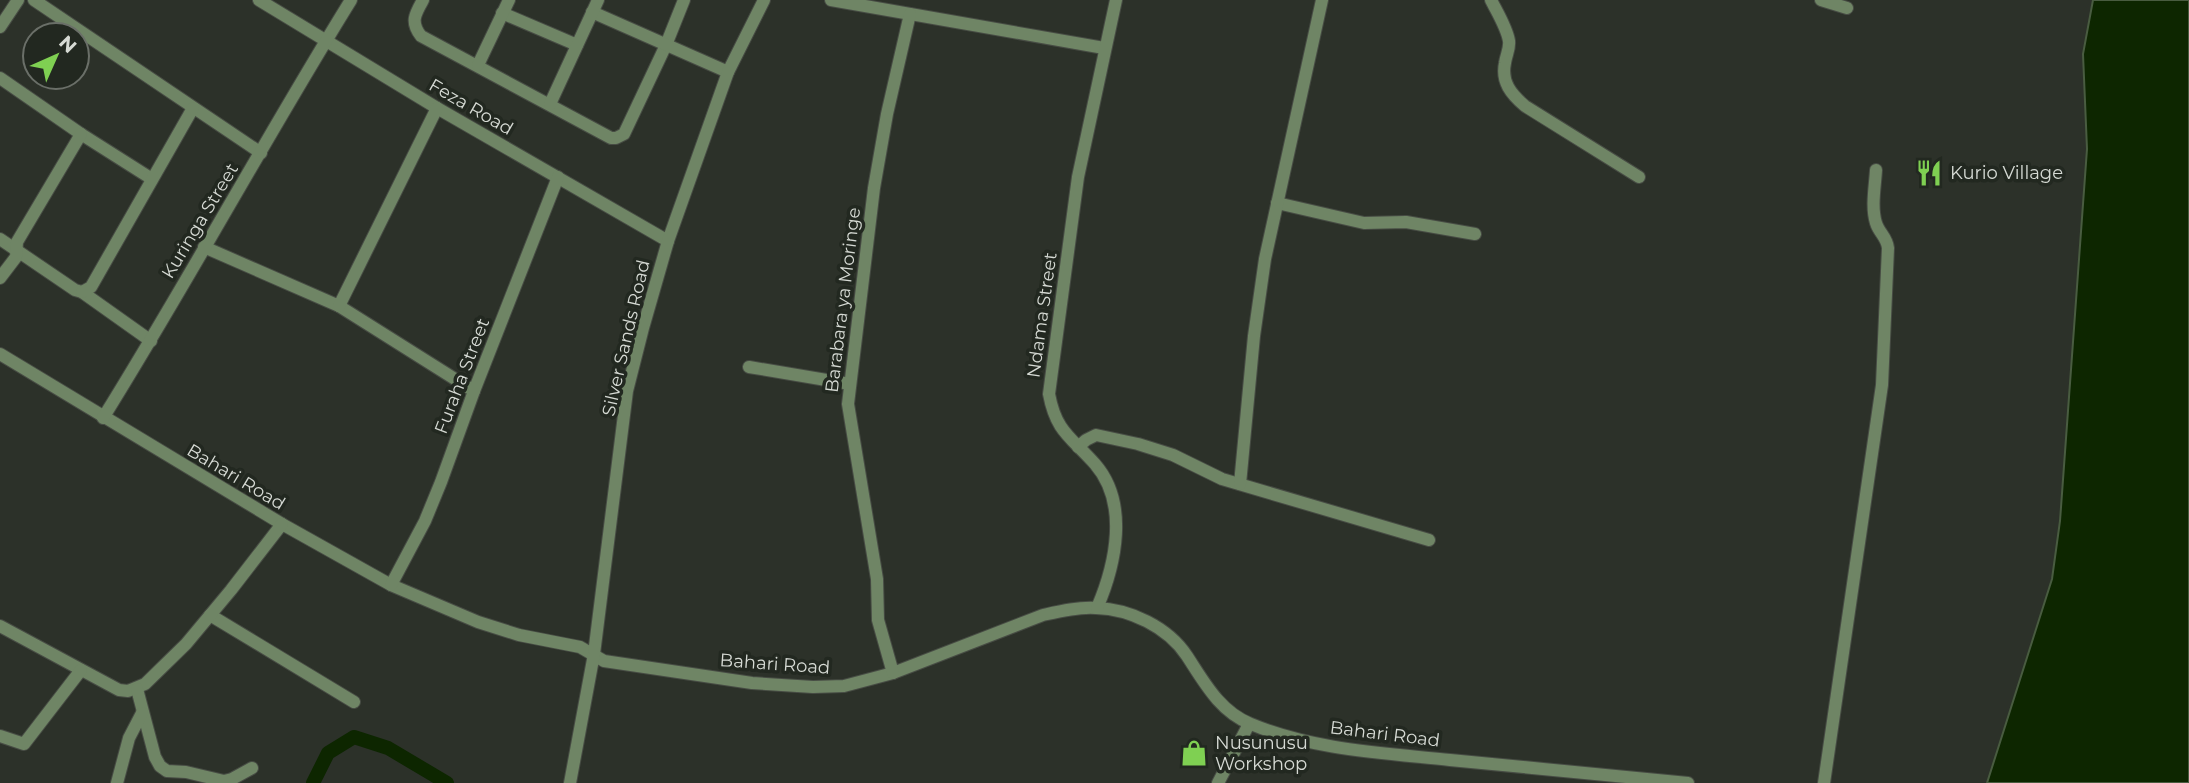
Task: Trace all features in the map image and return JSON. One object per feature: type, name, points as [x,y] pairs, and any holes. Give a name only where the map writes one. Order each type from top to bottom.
[{"type":"street","points":[[0,27],[18,0]]},
{"type":"street","points":[[34,0],[261,153]]},
{"type":"street","name":"Feza Road","points":[[259,0],[437,108],[668,241]]},
{"type":"street","name":"Kuringa Street","points":[[103,418],[351,0]]},
{"type":"street","points":[[423,0],[414,17],[416,30],[421,36],[611,138],[624,134],[684,0]]},
{"type":"street","points":[[478,65],[509,0]]},
{"type":"street","name":"Silver Sands Road","points":[[571,776],[594,654],[627,391],[668,241],[728,72],[764,0]]},
{"type":"street","points":[[831,0],[1104,48]]},
{"type":"street","name":"Ndama Street","points":[[1097,608],[1108,577],[1114,546],[1116,518],[1111,491],[1097,467],[1063,431],[1052,414],[1048,394],[1078,177],[1116,0]]},
{"type":"street","points":[[1240,484],[1254,336],[1265,259],[1322,0]]},
{"type":"street","points":[[1491,0],[1507,33],[1508,51],[1504,68],[1509,90],[1525,106],[1639,177]]},
{"type":"street","points":[[1821,0],[1847,8]]},
{"type":"street","points":[[550,104],[595,6],[666,44],[728,72]]},
{"type":"street","points":[[502,13],[577,45]]},
{"type":"street","name":"Barabara ya Moringe","points":[[893,673],[878,620],[877,579],[848,404],[874,188],[887,114],[910,14]]},
{"type":"street","points":[[0,78],[80,134],[152,179]]},
{"type":"street","points":[[82,292],[91,287],[193,108]]},
{"type":"street","points":[[339,306],[437,108]]},
{"type":"street","points":[[0,278],[16,257],[17,242],[80,134]]},
{"type":"street","points":[[1824,783],[1882,385],[1888,248],[1876,222],[1876,170]]},
{"type":"street","name":"Furaha Street","points":[[391,585],[429,511],[558,177]]},
{"type":"street","points":[[1277,203],[1364,223],[1406,222],[1475,234]]},
{"type":"street","points":[[0,239],[151,341]]},
{"type":"street","points":[[204,247],[339,306],[474,391]]},
{"type":"street","name":"Bahari Road","points":[[0,354],[282,524],[391,585],[478,622],[519,635],[580,647],[604,661],[752,683],[845,686],[893,673],[1043,615],[1068,609],[1097,608],[1133,615],[1152,624],[1185,653],[1202,681],[1221,704],[1249,724],[1302,740],[1376,752],[1688,783]]},
{"type":"street","points":[[749,367],[850,384]]},
{"type":"street","points":[[1078,447],[1091,437],[1107,436],[1173,455],[1222,479],[1429,540]]},
{"type":"street","points":[[0,626],[119,690],[137,689],[186,644],[282,524]]},
{"type":"street","points":[[210,615],[354,702]]},
{"type":"street","points":[[0,736],[24,744],[81,670]]},
{"type":"street","points":[[137,689],[155,757],[167,771],[194,773],[224,781],[252,768]]},
{"type":"street","points":[[117,783],[129,738],[142,713]]},
{"type":"street","points":[[1218,783],[1249,724]]},
{"type":"shaded area","points":[[2093,0],[2189,0],[2189,783],[1987,783],[2052,579],[2060,521],[2087,149],[2083,54]]},
{"type":"waterway","points":[[313,783],[328,753],[354,737],[388,748],[447,783]]},
{"type":"place","name":"Kurio Village","points":[[1929,173]]},
{"type":"place","name":"Nusunusu Workshop","points":[[1194,753]]}]
